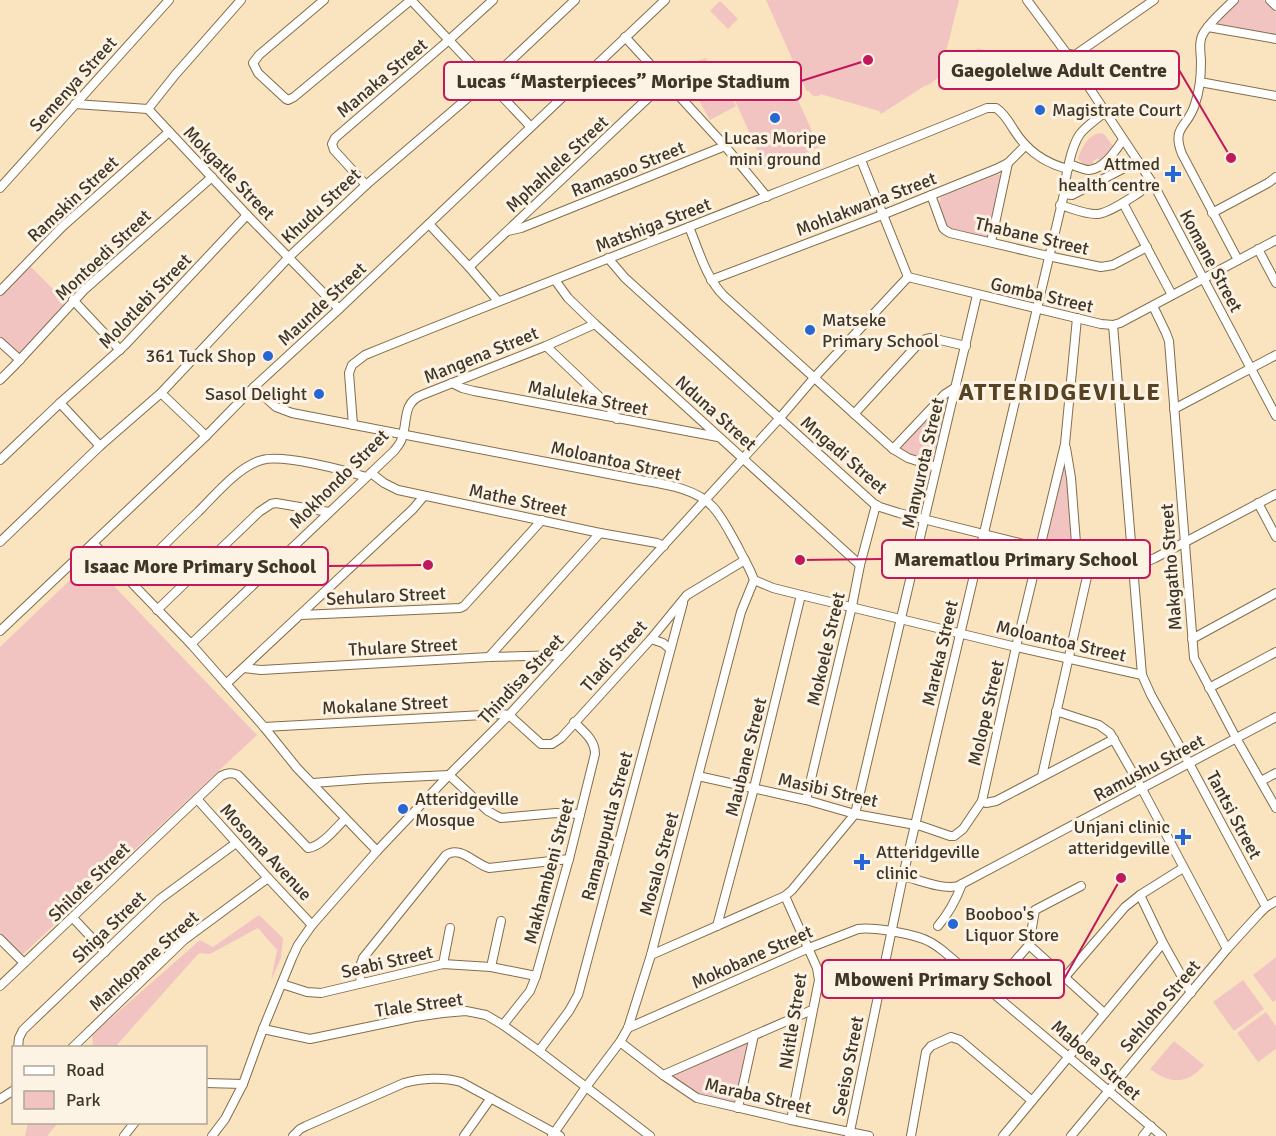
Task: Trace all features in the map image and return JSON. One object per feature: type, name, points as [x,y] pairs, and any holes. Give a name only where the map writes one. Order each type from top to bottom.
[{"type":"street","name":"Semenya Street","points":[[0,188],[169,0]]},
{"type":"street","points":[[75,104],[148,108],[241,0]]},
{"type":"street","points":[[324,0],[254,60],[258,73],[283,98],[288,100],[294,97],[411,0],[530,126]]},
{"type":"street","name":"Manaka Street","points":[[366,185],[334,150],[332,144],[337,135],[493,0]]},
{"type":"street","name":"Khudu Street","points":[[0,542],[100,446],[161,393],[289,256],[366,185],[511,60],[575,0]]},
{"type":"street","name":"Maunde Street","points":[[0,631],[665,0]]},
{"type":"street","name":"Komane Street","points":[[1026,0],[1072,58],[1155,187],[1276,416]]},
{"type":"street","points":[[1072,58],[1154,0]]},
{"type":"street","points":[[1234,0],[1206,29],[1200,39],[1200,82],[1192,112],[1177,138],[1182,154],[1238,260]]},
{"type":"street","points":[[1270,0],[1276,6]]},
{"type":"street","points":[[1206,29],[1276,39]]},
{"type":"street","points":[[625,37],[767,197]]},
{"type":"street","name":"Mphahlele Street","points":[[469,267],[665,82]]},
{"type":"street","points":[[1200,82],[1276,96]]},
{"type":"street","name":"Mokgatle Street","points":[[148,108],[247,215],[339,309]]},
{"type":"street","name":"Matshiga Street","points":[[353,425],[349,373],[355,361],[364,355],[861,160],[987,108],[1000,110],[1025,146]]},
{"type":"street","name":"Mareka Street","points":[[891,931],[1069,166],[1080,135],[1105,112]]},
{"type":"street","name":"Ramskin Street","points":[[2,286],[62,227],[169,132]]},
{"type":"street","points":[[1025,146],[1046,161],[1087,169],[1095,168],[1112,156],[1123,140]]},
{"type":"street","name":"Mohlakwana Street","points":[[711,280],[882,215],[1008,163],[1025,146]]},
{"type":"street","name":"Ramasoo Street","points":[[507,231],[521,228],[725,147]]},
{"type":"street","points":[[861,160],[908,278]]},
{"type":"street","points":[[1064,194],[1072,195],[1138,161]]},
{"type":"street","points":[[991,242],[1008,163]]},
{"type":"street","name":"Montoedi Street","points":[[0,380],[73,300],[212,177]]},
{"type":"street","points":[[1212,213],[1276,177]]},
{"type":"street","points":[[1060,205],[1095,214],[1105,212],[1140,192]]},
{"type":"street","name":"Thabane Street","points":[[931,195],[945,230],[950,233],[1096,267],[1107,267],[1147,247]]},
{"type":"street","points":[[1123,203],[1172,295]]},
{"type":"street","name":"Molotlebi Street","points":[[0,460],[120,350],[247,215]]},
{"type":"street","points":[[429,224],[498,301]]},
{"type":"street","points":[[689,227],[711,280],[724,296],[894,449],[908,458],[936,467]]},
{"type":"street","name":"Gomba Street","points":[[908,278],[1113,325],[1276,240]]},
{"type":"street","points":[[1258,249],[1276,283]]},
{"type":"street","name":"Mngadi Street","points":[[608,258],[625,278],[876,505],[899,513],[1040,548],[1133,568]]},
{"type":"street","name":"Thindisa Street","points":[[212,1136],[225,1119],[243,1084],[298,945],[312,925],[377,851],[509,715],[814,378],[908,278]]},
{"type":"street","name":"Nduna Street","points":[[555,280],[568,298],[595,324],[860,565]]},
{"type":"street","name":"Manyurota Street","points":[[855,814],[977,295]]},
{"type":"street","points":[[73,300],[120,350]]},
{"type":"street","name":"Makgatho Street","points":[[1153,306],[1168,336],[1194,658],[1276,808]]},
{"type":"street","name":"Molope Street","points":[[915,825],[954,836],[963,829],[982,801],[1065,444],[1077,318]]},
{"type":"street","name":"Mangena Street","points":[[403,435],[409,407],[413,400],[595,324]]},
{"type":"street","points":[[1113,325],[1142,675]]},
{"type":"street","points":[[854,414],[920,342],[931,338],[966,346]]},
{"type":"street","points":[[0,342],[20,360]]},
{"type":"street","points":[[546,346],[608,405],[617,419]]},
{"type":"street","points":[[1174,409],[1276,355]]},
{"type":"street","name":"Maluleka Street","points":[[452,383],[467,390],[719,437]]},
{"type":"street","name":"Moloantoa Street","points":[[255,387],[282,410],[297,414],[660,484],[690,492],[714,508],[751,569],[754,580],[773,588],[1142,675]]},
{"type":"street","points":[[894,449],[945,394],[956,387]]},
{"type":"street","points":[[161,393],[206,436]]},
{"type":"street","points":[[60,403],[100,446]]},
{"type":"street","name":"Mokhondo Street","points":[[191,644],[394,451],[403,435]]},
{"type":"street","name":"Molope Street","points":[[1065,444],[1071,478],[1077,556]]},
{"type":"street","name":"Mathe Street","points":[[129,580],[231,480],[254,463],[277,458],[369,475],[393,488],[424,496],[664,546]]},
{"type":"street","points":[[1133,568],[1276,494]]},
{"type":"street","points":[[226,684],[413,509],[424,496]]},
{"type":"street","points":[[157,610],[271,504],[283,503],[329,512]]},
{"type":"street","points":[[1258,503],[1276,537]]},
{"type":"street","name":"Mokoele Street","points":[[806,800],[876,505]]},
{"type":"street","name":"Sehularo Street","points":[[301,615],[464,606],[542,520]]},
{"type":"street","points":[[489,657],[600,533]]},
{"type":"street","points":[[93,543],[191,644],[285,754],[377,851]]},
{"type":"street","points":[[1042,776],[1091,559]]},
{"type":"street","name":"Tladi Street","points":[[509,715],[537,740],[546,745],[556,742],[691,592],[745,560]]},
{"type":"street","name":"Mosalo Street","points":[[556,1135],[586,1087],[628,1028],[651,955],[741,612],[754,580]]},
{"type":"street","points":[[1192,639],[1276,593]]},
{"type":"street","name":"Maubane Street","points":[[717,926],[754,788],[801,595]]},
{"type":"street","name":"Ramapuputla Street","points":[[539,1051],[578,995],[685,598]]},
{"type":"street","points":[[651,639],[663,643],[670,650]]},
{"type":"street","points":[[1209,688],[1276,652]]},
{"type":"street","name":"Thulare Street","points":[[244,668],[261,670],[563,655]]},
{"type":"street","name":"Tantsi Street","points":[[1142,675],[1266,907]]},
{"type":"street","points":[[1056,711],[1099,725],[1105,728],[1114,739],[1227,949]]},
{"type":"street","name":"Mokalane Street","points":[[264,727],[509,715]]},
{"type":"street","name":"Ramushu Street","points":[[903,876],[949,887],[962,884],[1276,717]]},
{"type":"street","name":"Makhambeni Street","points":[[503,1025],[530,991],[536,976],[569,859],[595,754],[590,738],[574,722]]},
{"type":"street","points":[[982,801],[986,803],[996,801],[1114,739]]},
{"type":"street","name":"Shilote Street","points":[[0,986],[226,773],[238,775],[308,848],[319,844],[345,819]]},
{"type":"street","points":[[1261,781],[1276,773]]},
{"type":"street","points":[[313,783],[449,775],[488,811],[501,818],[556,813],[580,814]]},
{"type":"street","name":"Masibi Street","points":[[698,776],[806,800],[855,814],[915,825]]},
{"type":"street","name":"Mosoma Avenue","points":[[197,799],[312,925]]},
{"type":"street","points":[[651,955],[785,896],[855,814]]},
{"type":"street","name":"Shiga Street","points":[[18,1046],[23,1030],[165,894],[236,843]]},
{"type":"street","points":[[361,982],[359,973],[363,958],[450,852],[458,852],[489,867],[569,859]]},
{"type":"street","points":[[1065,977],[1125,907],[1184,868]]},
{"type":"street","name":"Mankopane Street","points":[[73,1046],[184,940],[268,878]]},
{"type":"street","points":[[938,926],[947,916],[962,884]]},
{"type":"street","points":[[990,990],[1029,945],[1035,910],[1081,886]]},
{"type":"street","points":[[1140,895],[1191,993]]},
{"type":"street","name":"Nkitle Street","points":[[785,896],[809,948],[817,968],[819,981],[791,1120]]},
{"type":"street","name":"Sehloho Street","points":[[1071,1136],[1227,949],[1266,907],[1276,901]]},
{"type":"street","points":[[73,918],[105,952]]},
{"type":"street","points":[[490,967],[501,921]]},
{"type":"street","points":[[442,964],[450,928]]},
{"type":"street","name":"Mokobane Street","points":[[628,1028],[809,948],[858,929],[891,931]]},
{"type":"street","name":"Maboea Street","points":[[891,931],[931,942],[1162,1136]]},
{"type":"street","name":"Seeiso Street","points":[[849,1134],[891,931]]},
{"type":"street","points":[[0,939],[24,963]]},
{"type":"street","points":[[1003,1136],[1163,943]]},
{"type":"street","points":[[1029,945],[1104,1012]]},
{"type":"street","name":"Seabi Street","points":[[282,984],[307,992],[321,993],[442,964],[490,967],[536,976]]},
{"type":"street","points":[[663,1076],[812,1010]]},
{"type":"street","name":"Tlale Street","points":[[263,1029],[310,1039],[415,1017],[466,1011],[486,1015],[539,1051],[650,1136]]},
{"type":"street","points":[[738,1108],[754,1035]]},
{"type":"street","points":[[911,1136],[926,1052],[931,1046],[951,1037],[960,1040],[1031,1100]]},
{"type":"street","name":"Maraba Street","points":[[620,1042],[663,1076],[697,1098],[849,1134],[869,1136]]},
{"type":"street","points":[[292,1136],[306,1126],[414,1080],[456,1080],[556,1135]]},
{"type":"street","points":[[207,1083],[243,1084]]},
{"type":"street","points":[[464,1136],[491,1098]]},
{"type":"street","points":[[124,1136],[133,1124]]},
{"type":"street","points":[[1143,1136],[1151,1126]]},
{"type":"green space","points":[[766,0],[959,0],[940,76],[881,114],[879,111],[820,94],[814,96],[806,90]]},
{"type":"green space","points":[[1237,0],[1264,0],[1276,12],[1276,36],[1218,26],[1218,20]]},
{"type":"green space","points":[[720,1],[738,19],[728,29],[710,11]]},
{"type":"green space","points":[[977,48],[1006,56],[1002,72],[973,64]]},
{"type":"green space","points":[[706,58],[715,82],[703,87],[694,62]]},
{"type":"green space","name":"Lucas Moripe mini ground","points":[[783,66],[819,147],[766,170],[730,89]]},
{"type":"green space","points":[[722,81],[736,106],[710,120],[696,95]]},
{"type":"green space","points":[[1099,133],[1104,134],[1113,146],[1104,159],[1100,161],[1098,158],[1093,161],[1094,164],[1085,165],[1078,158],[1083,146]]},
{"type":"green space","points":[[998,174],[1002,176],[991,234],[985,238],[946,229],[939,203],[941,197]]},
{"type":"green space","points":[[30,266],[66,302],[18,356],[0,338],[0,296]]},
{"type":"green space","points":[[944,399],[949,401],[936,460],[930,463],[904,455],[897,448]]},
{"type":"green space","points":[[1065,463],[1073,551],[1044,545]]},
{"type":"green space","points":[[90,561],[257,735],[22,955],[0,934],[0,647]]},
{"type":"green space","points":[[259,915],[283,938],[281,958],[271,981],[277,950],[258,928],[210,954],[199,953],[116,1046],[91,1046],[93,1044],[92,1035],[200,940],[213,947]]},
{"type":"green space","points":[[1276,957],[1276,1000],[1273,1002],[1253,975]]},
{"type":"green space","points":[[1243,980],[1264,1009],[1234,1031],[1213,1002]]},
{"type":"green space","points":[[1266,1012],[1276,1026],[1276,1049],[1258,1062],[1237,1033]]},
{"type":"green space","points":[[1174,1041],[1204,1065],[1198,1072],[1185,1079],[1164,1078],[1150,1069]]},
{"type":"green space","points":[[745,1043],[748,1046],[734,1103],[693,1094],[671,1076]]},
{"type":"green space","points":[[28,1124],[57,1124],[47,1136],[25,1136]]},
{"type":"place","name":"Lucas “Masterpieces” Moripe Stadium","points":[[868,60]]},
{"type":"place","name":"Magistrate Court","points":[[1040,110]]},
{"type":"place","name":"Lucas Moripe mini ground","points":[[775,118]]},
{"type":"place","name":"Gaegolelwe Adult Centre","points":[[1231,158]]},
{"type":"place","name":"Attmed health centre","points":[[1173,174]]},
{"type":"place","name":"Matseke Primary School","points":[[810,330]]},
{"type":"place","name":"361 Tuck Shop","points":[[268,356]]},
{"type":"place","name":"Sasol Delight","points":[[319,394]]},
{"type":"place","name":"Marematlou Primary School","points":[[800,560]]},
{"type":"place","name":"Isaac More Primary School","points":[[428,565]]},
{"type":"place","name":"Atteridgeville Mosque","points":[[403,809]]},
{"type":"place","name":"Unjani clinic atteridgeville","points":[[1183,837]]},
{"type":"place","name":"Atteridgeville clinic","points":[[862,862]]},
{"type":"place","name":"Mboweni Primary School","points":[[1121,878]]},
{"type":"place","name":"Booboo's Liquor Store","points":[[953,924]]},
{"type":"district","name":"ATTERIDGEVILLE","points":[[1060,392]]}]
